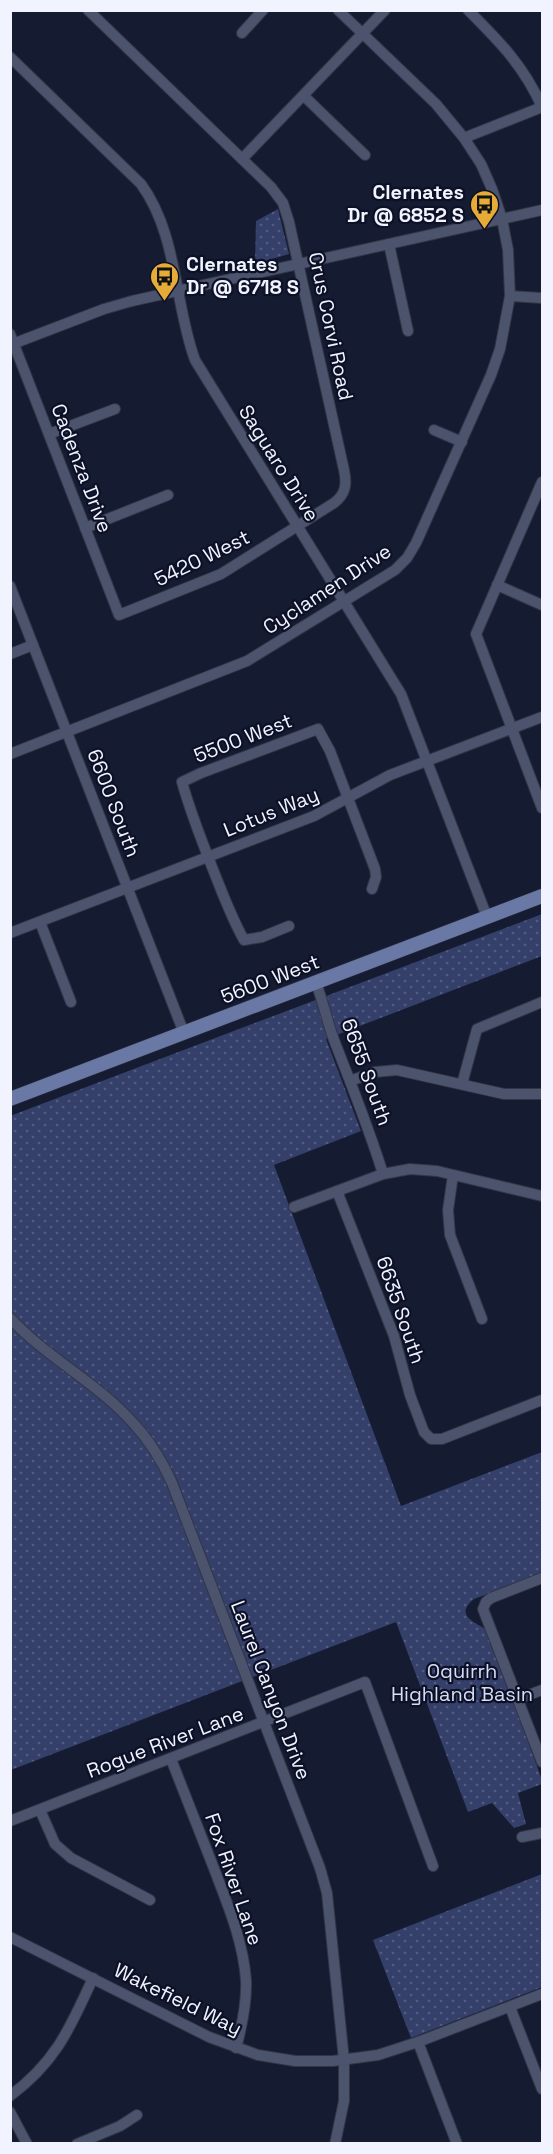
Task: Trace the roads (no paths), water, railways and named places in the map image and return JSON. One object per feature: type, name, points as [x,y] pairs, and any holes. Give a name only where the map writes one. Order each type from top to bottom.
[{"type":"main road","name":"5600 West","points":[[10,1099],[543,896]]},
{"type":"street","name":"Crus Corvi Road","points":[[88,10],[271,187],[287,212],[346,485],[339,499],[297,526]]},
{"type":"street","points":[[242,33],[263,10]]},
{"type":"street","name":"Cyclamen Drive","points":[[10,754],[235,666],[270,648],[389,575],[407,558],[416,543],[462,442],[496,363],[505,330],[510,296],[508,250],[502,219],[485,172],[464,138],[444,112],[338,10]]},
{"type":"street","points":[[242,159],[385,10]]},
{"type":"street","points":[[464,138],[542,107],[520,65],[468,10]]},
{"type":"street","name":"Saguaro Drive","points":[[10,57],[127,170],[150,197],[161,222],[191,349],[199,368],[401,693],[487,917]]},
{"type":"street","points":[[304,96],[365,155]]},
{"type":"street","points":[[12,341],[104,309],[543,210]]},
{"type":"street","points":[[388,244],[408,331]]},
{"type":"street","points":[[510,296],[543,298]]},
{"type":"street","name":"Cadenza Drive","points":[[12,341],[119,615]]},
{"type":"street","points":[[49,434],[115,409]]},
{"type":"street","points":[[434,430],[462,442]]},
{"type":"street","points":[[543,482],[476,634],[543,808]]},
{"type":"street","points":[[85,528],[168,495]]},
{"type":"street","name":"5420 West","points":[[119,615],[221,574],[297,526]]},
{"type":"street","points":[[496,585],[543,605]]},
{"type":"street","name":"6600 South","points":[[10,586],[184,1033]]},
{"type":"street","points":[[10,654],[33,645]]},
{"type":"street","name":"Lotus Way","points":[[10,933],[314,816],[390,775],[543,717]]},
{"type":"street","name":"5500 West","points":[[208,857],[187,803],[182,782],[318,729],[330,751],[347,797]]},
{"type":"street","points":[[347,797],[375,869],[376,878],[372,889]]},
{"type":"street","points":[[208,857],[234,922],[244,940],[262,937],[289,926]]},
{"type":"street","points":[[40,922],[71,1002]]},
{"type":"street","name":"6655 South","points":[[316,983],[383,1174]]},
{"type":"street","points":[[462,1084],[477,1029],[543,1002]]},
{"type":"street","points":[[350,1081],[375,1072],[397,1070],[510,1095],[543,1094]]},
{"type":"street","points":[[294,1207],[383,1174],[410,1169],[428,1169],[543,1196]]},
{"type":"street","points":[[453,1175],[448,1210],[450,1235],[482,1319]]},
{"type":"street","name":"6635 South","points":[[337,1191],[396,1342],[412,1403],[425,1435],[431,1439],[442,1439],[543,1400]]},
{"type":"street","name":"Laurel Canyon Drive","points":[[10,1318],[31,1338],[116,1405],[152,1447],[172,1483],[320,1868],[327,1893],[344,2060],[344,2101],[335,2144]]},
{"type":"street","points":[[543,1578],[491,1598],[483,1609],[543,1762]]},
{"type":"street","name":"Rogue River Lane","points":[[10,1821],[365,1682],[433,1866]]},
{"type":"street","points":[[518,1699],[543,1690]]},
{"type":"street","name":"Fox River Lane","points":[[171,1759],[232,1915],[241,1947],[246,1981],[245,2004],[236,2048]]},
{"type":"street","points":[[40,1810],[55,1844],[71,1858],[150,1899]]},
{"type":"street","points":[[522,1837],[543,1833]]},
{"type":"street","name":"Wakefield Way","points":[[10,1937],[209,2037],[258,2055],[295,2061],[344,2060],[378,2055],[543,1994]]},
{"type":"street","points":[[10,2096],[29,2083],[49,2061],[65,2038],[93,1978]]},
{"type":"street","points":[[510,2007],[543,2089]]},
{"type":"street","points":[[418,2042],[457,2144]]},
{"type":"street","points":[[10,2112],[27,2144]]},
{"type":"street","points":[[77,2144],[120,2126],[137,2115]]},
{"type":"place","name":"Clernates Dr @ 6852 S","points":[[485,230]]},
{"type":"place","name":"Clernates Dr @ 6718 S","points":[[165,302]]},
{"type":"park label","name":"Oquirrh Highland Basin","points":[[462,1682]]}]
